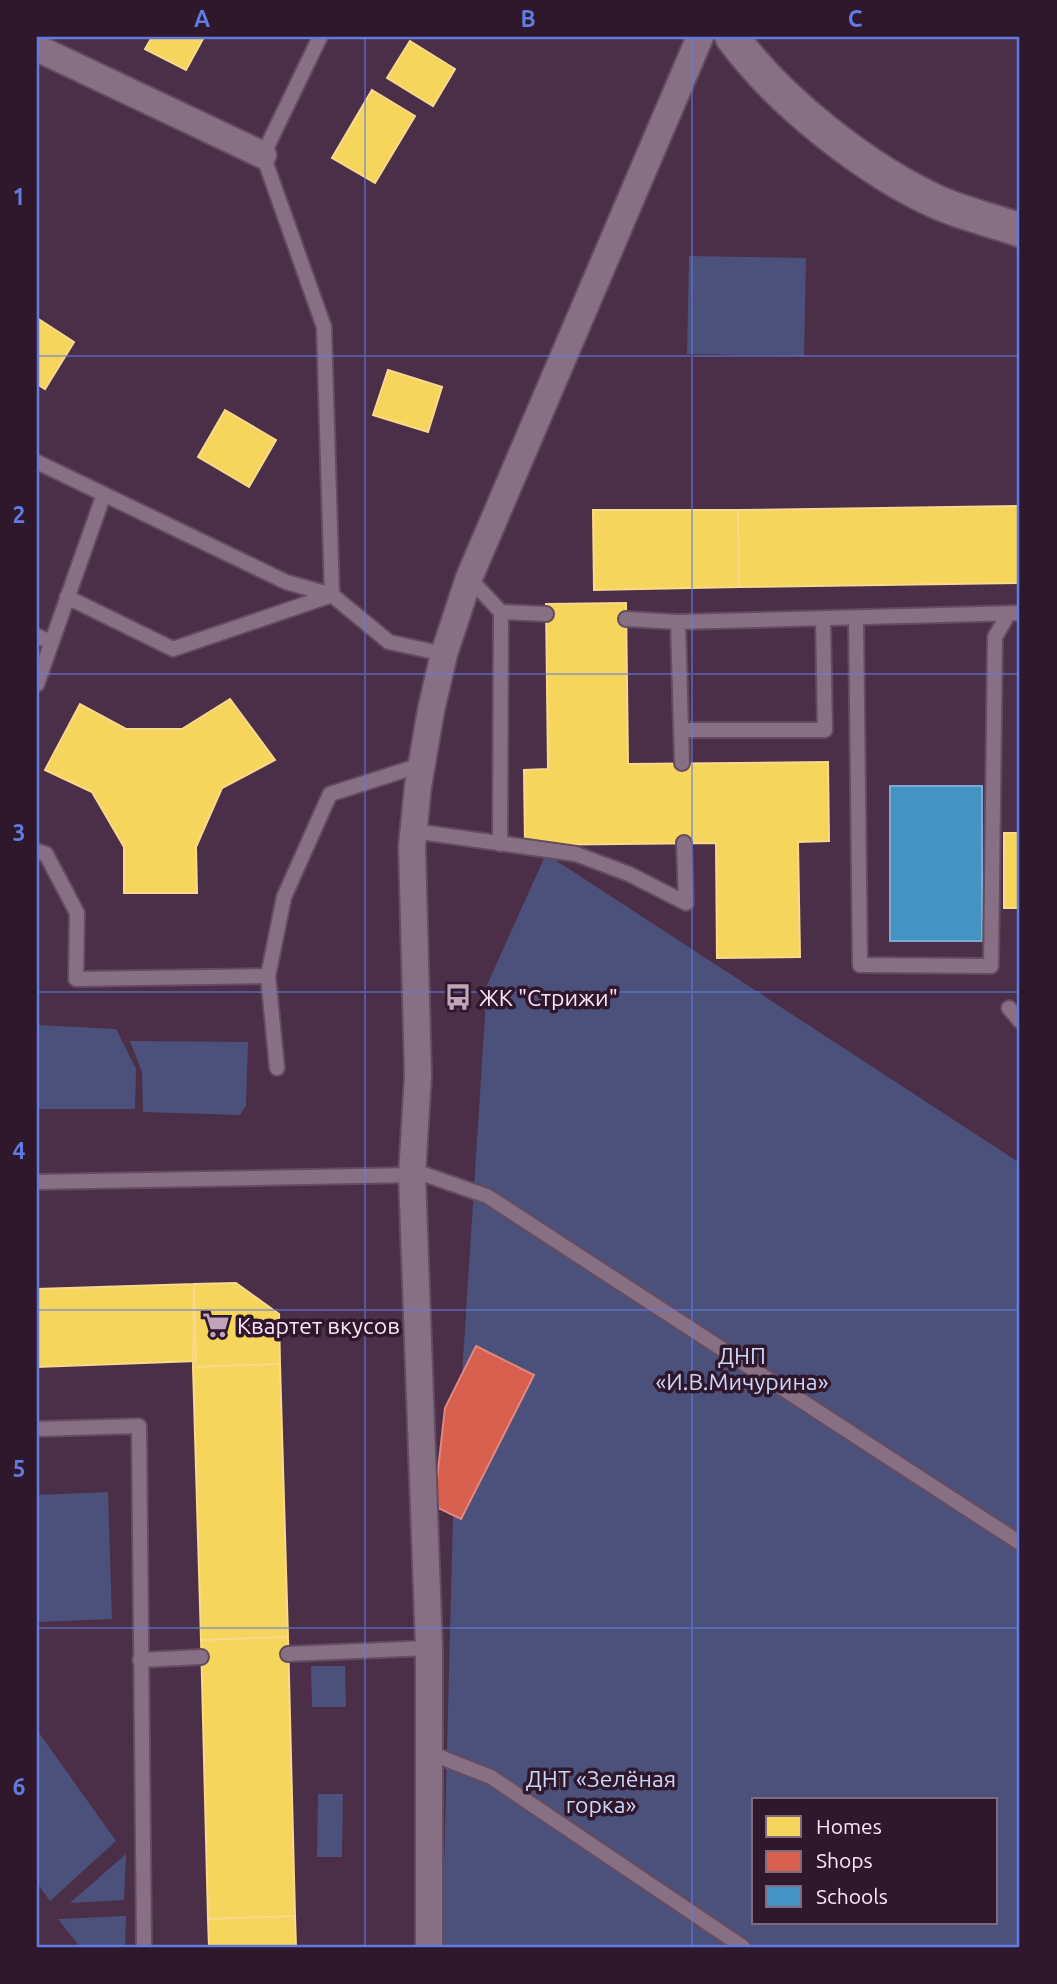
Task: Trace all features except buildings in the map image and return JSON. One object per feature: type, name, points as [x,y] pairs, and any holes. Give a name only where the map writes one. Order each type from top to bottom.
[{"type":"street","points":[[429,1947],[429,1648],[412,1172],[418,1075],[413,831],[421,765],[444,654],[469,578],[701,37]]},
{"type":"street","points":[[732,37],[747,57],[808,115],[867,162],[939,203],[1020,230]]},
{"type":"street","points":[[37,48],[262,155]]},
{"type":"lane","points":[[320,37],[262,155],[324,327],[332,595]]},
{"type":"lane","points":[[37,462],[286,582],[332,595],[389,642],[444,654]]},
{"type":"lane","points":[[37,684],[104,495]]},
{"type":"lane","points":[[469,578],[501,612],[500,844]]},
{"type":"lane","points":[[67,597],[173,649],[332,595]]},
{"type":"lane","points":[[501,612],[546,614]]},
{"type":"lane","points":[[626,618],[678,622],[1015,613]]},
{"type":"lane","points":[[856,618],[860,965],[991,966],[995,637],[1015,613]]},
{"type":"lane","points":[[681,730],[825,730],[823,618]]},
{"type":"lane","points":[[678,622],[682,764]]},
{"type":"lane","points":[[37,636],[51,642]]},
{"type":"lane","points":[[277,1068],[268,976],[284,897],[330,793],[421,765]]},
{"type":"lane","points":[[413,831],[576,854],[629,874],[686,903],[684,843]]},
{"type":"lane","points":[[37,851],[46,854],[77,913],[76,979],[268,976]]},
{"type":"lane","points":[[1009,1008],[1020,1021]]},
{"type":"lane","points":[[37,1182],[412,1172],[487,1196],[1020,1543]]},
{"type":"lane","points":[[37,1429],[139,1426],[144,1947]]},
{"type":"lane","points":[[288,1654],[429,1648]]},
{"type":"lane","points":[[140,1661],[201,1657]]},
{"type":"lane","points":[[430,1753],[491,1777],[743,1947]]},
{"type":"green space","points":[[689,256],[806,258],[804,356],[687,354]]},
{"type":"green space","name":"ДНП «И.В.Мичурина»","points":[[546,854],[1020,1163],[1020,1947],[442,1947],[453,1515],[487,985]]},
{"type":"green space","points":[[37,1025],[116,1029],[136,1069],[135,1109],[37,1109]]},
{"type":"green space","points":[[130,1041],[248,1042],[246,1106],[240,1115],[143,1112],[142,1072]]},
{"type":"green space","points":[[108,1492],[112,1619],[37,1622],[37,1495]]},
{"type":"green space","points":[[311,1666],[345,1666],[346,1707],[312,1707]]},
{"type":"green space","points":[[37,1730],[116,1841],[50,1901],[37,1883]]},
{"type":"green space","points":[[318,1794],[343,1794],[342,1857],[317,1857]]},
{"type":"green space","points":[[126,1854],[124,1900],[70,1903]]},
{"type":"green space","points":[[126,1916],[125,1947],[80,1947],[58,1919]]},
{"type":"place","name":"ЖК \"Стрижи\"","points":[[458,997]]},
{"type":"place","name":"Квартет вкусов","points":[[216,1325]]},
{"type":"park label","name":"ДНТ «Зелёная горка»","points":[[601,1791]]}]
